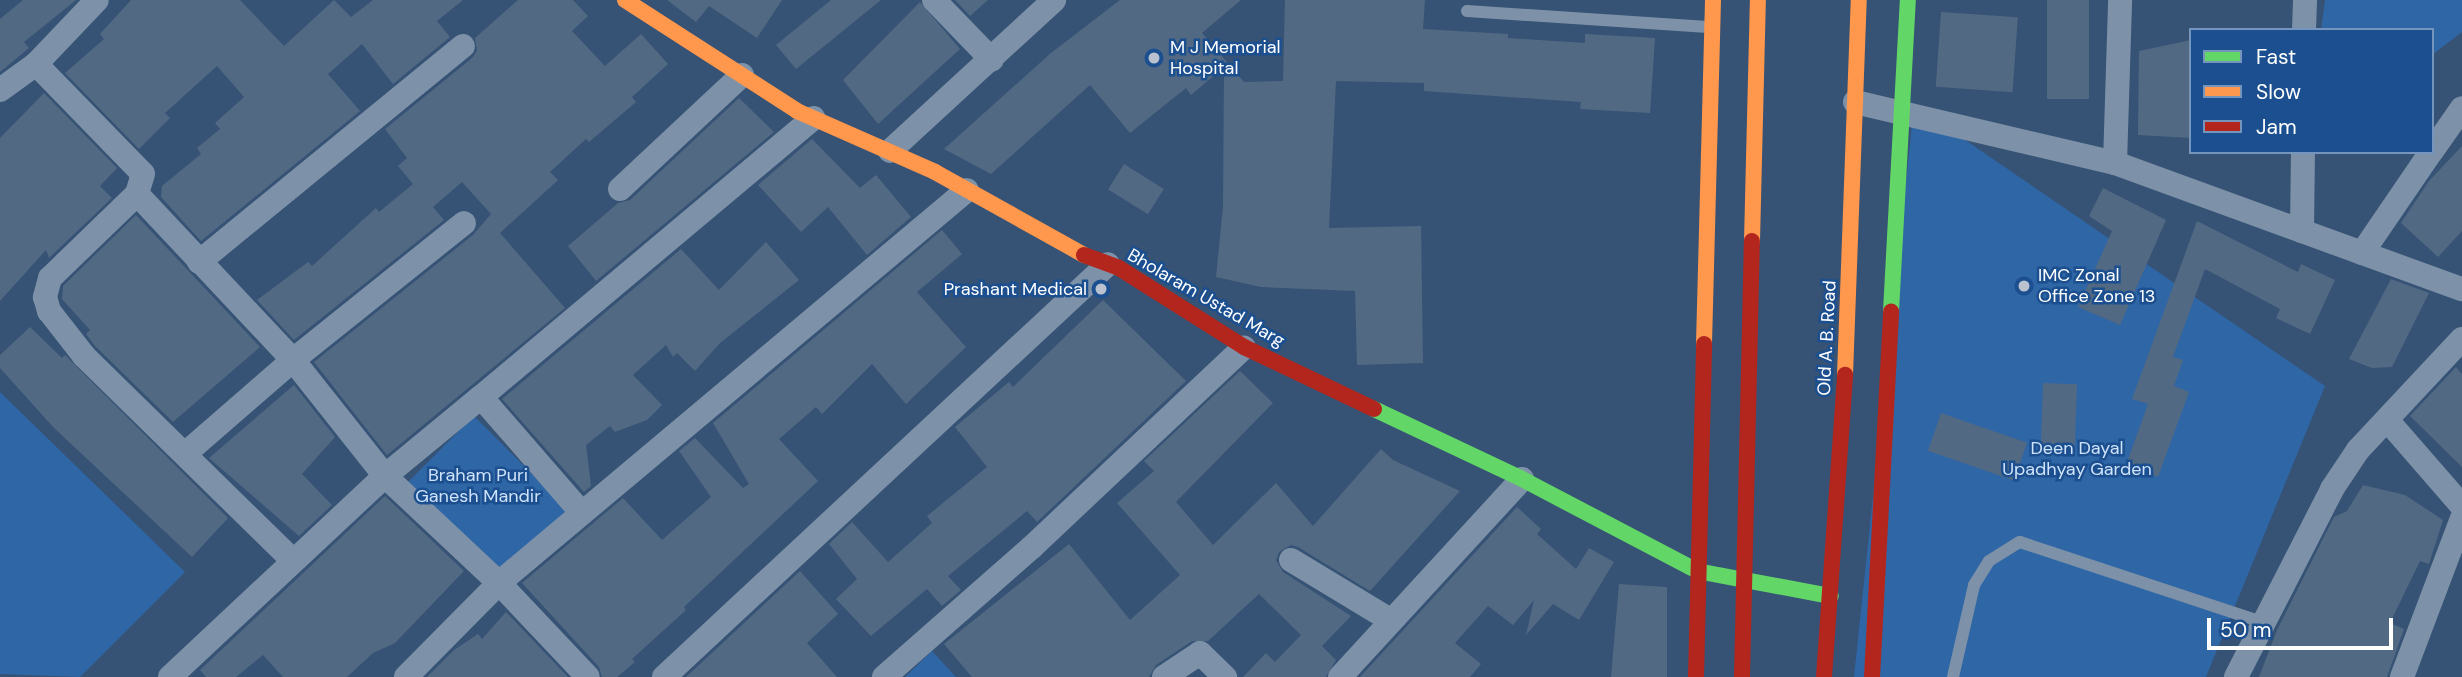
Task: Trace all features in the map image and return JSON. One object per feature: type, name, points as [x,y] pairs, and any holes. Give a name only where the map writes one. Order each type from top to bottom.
[{"type":"street","points":[[0,90],[36,64],[97,0]]},
{"type":"street","name":"Bholaram Ustad Marg","points":[[625,0],[814,118],[891,151],[967,190],[1074,251],[1108,264],[1244,346],[1522,480],[1697,571],[1831,596]]},
{"type":"street","points":[[934,0],[992,60]]},
{"type":"street","points":[[891,151],[1054,0]]},
{"type":"street","points":[[1696,677],[1713,0]]},
{"type":"street","points":[[1742,677],[1758,0]]},
{"type":"street","name":"Old A. B. Road","points":[[1824,677],[1848,331],[1859,0]]},
{"type":"street","points":[[1872,677],[1908,0]]},
{"type":"street","points":[[2115,163],[2120,0]]},
{"type":"street","points":[[2304,28],[2305,0]]},
{"type":"street","points":[[199,262],[463,46]]},
{"type":"street","points":[[36,64],[143,174],[137,194],[50,278],[45,297],[49,311],[84,356],[186,453],[292,560]]},
{"type":"street","points":[[620,189],[742,75]]},
{"type":"street","points":[[1855,102],[2115,163],[2462,289]]},
{"type":"street","points":[[2434,149],[2462,108]]},
{"type":"street","points":[[170,677],[292,560],[385,476],[814,118]]},
{"type":"street","points":[[2302,231],[2303,154]]},
{"type":"street","points":[[2362,253],[2431,154]]},
{"type":"street","points":[[406,677],[499,583],[967,190]]},
{"type":"street","points":[[137,194],[293,360],[385,476],[499,583],[588,677]]},
{"type":"street","points":[[186,453],[293,360],[464,223]]},
{"type":"street","points":[[664,677],[1108,264]]},
{"type":"street","points":[[2236,677],[2266,623],[2332,489],[2358,450],[2462,339]]},
{"type":"street","points":[[884,677],[1032,547],[1244,346]]},
{"type":"street","points":[[481,397],[581,512]]},
{"type":"street","points":[[2388,421],[2462,506]]},
{"type":"street","points":[[1340,677],[1522,480]]},
{"type":"street","points":[[2402,677],[2462,518]]},
{"type":"street","points":[[1291,560],[1390,620]]},
{"type":"street","points":[[1164,677],[1200,653],[1225,677]]},
{"type":"lane","points":[[1467,11],[1711,27]]},
{"type":"lane","points":[[1953,677],[1974,585],[1989,561],[2020,542],[2266,623]]},
{"type":"green space","points":[[2325,0],[2462,0],[2462,32],[2434,53],[2434,28],[2321,28]]},
{"type":"green space","name":"Deen Dayal Upadhyay Garden","points":[[1914,105],[2325,386],[2206,677],[1854,677]]},
{"type":"green space","points":[[0,392],[185,572],[80,677],[0,674]]},
{"type":"green space","name":"Braham Puri Ganesh Mandir","points":[[474,416],[569,511],[504,577],[408,482]]},
{"type":"green space","points":[[932,651],[956,677],[905,677]]},
{"type":"building","points":[[23,0],[76,0],[24,42],[29,48],[0,72],[0,19]]},
{"type":"building","points":[[131,0],[240,0],[284,46],[334,0],[351,17],[373,0],[463,0],[437,21],[450,37],[393,84],[362,44],[328,74],[360,111],[201,241],[161,197],[162,186],[201,154],[197,148],[220,129],[215,123],[244,97],[217,66],[165,113],[170,118],[139,149],[65,73],[104,39],[100,34]]},
{"type":"building","points":[[518,0],[573,0],[588,16],[572,31],[605,66],[641,34],[668,64],[632,97],[636,102],[589,142],[586,139],[550,172],[558,180],[500,233],[565,308],[387,455],[314,362],[473,235],[491,214],[462,182],[433,207],[444,220],[294,340],[257,300],[308,262],[312,266],[376,208],[379,212],[413,184],[398,166],[407,158],[385,129],[472,58],[477,51],[475,38]]},
{"type":"building","points":[[667,0],[782,0],[757,38],[709,6],[696,22]]},
{"type":"building","points":[[831,0],[881,0],[796,69],[776,45]]},
{"type":"building","points":[[955,0],[988,0],[970,16]]},
{"type":"building","points":[[1120,0],[1241,0],[1202,33],[1244,82],[1283,81],[1285,0],[1425,0],[1423,29],[1508,34],[1508,38],[1585,43],[1585,34],[1655,38],[1650,113],[1580,109],[1581,102],[1424,91],[1424,83],[1336,81],[1329,228],[1421,226],[1423,363],[1357,365],[1355,291],[1261,287],[1216,277],[1223,207],[1224,67],[1191,95],[1186,88],[1130,133],[1090,85],[991,174],[944,149],[1051,53]]},
{"type":"building","points":[[2047,0],[2089,0],[2089,99],[2047,99]]},
{"type":"building","points":[[920,2],[960,49],[878,124],[843,80]]},
{"type":"building","points":[[1941,12],[2018,17],[2013,92],[1936,87]]},
{"type":"building","points":[[2189,40],[2189,138],[2138,135],[2139,51]]},
{"type":"building","points":[[44,93],[117,168],[100,186],[112,198],[49,258],[46,250],[0,301],[0,138]]},
{"type":"building","points":[[739,98],[774,132],[596,281],[568,246],[618,203],[630,200]]},
{"type":"building","points":[[812,139],[860,188],[876,175],[911,217],[867,255],[828,207],[801,232],[758,185]]},
{"type":"building","points":[[2462,146],[2462,231],[2438,257],[2401,223],[2429,181]]},
{"type":"building","points":[[1124,164],[1164,189],[1148,214],[1108,189]]},
{"type":"building","points":[[2103,188],[2166,220],[2120,325],[2078,307],[2112,231],[2089,216]]},
{"type":"building","points":[[136,215],[260,347],[173,422],[95,346],[86,334],[90,330],[62,299],[63,286]]},
{"type":"building","points":[[2197,221],[2298,272],[2301,264],[2335,280],[2310,334],[2276,318],[2280,309],[2205,269],[2173,357],[2183,360],[2174,386],[2189,392],[2158,477],[2126,465],[2148,404],[2132,399]]},
{"type":"building","points":[[942,230],[962,254],[917,292],[966,347],[906,404],[872,364],[822,414],[816,407],[779,439],[818,481],[684,607],[686,610],[632,659],[635,662],[617,677],[602,677],[599,667],[522,583],[623,498],[662,540],[711,497],[679,451],[695,438],[743,488],[749,484],[713,423]]},
{"type":"building","points":[[766,242],[799,280],[720,343],[695,371],[677,353],[673,357],[666,345],[633,375],[662,405],[647,420],[615,432],[610,426],[586,445],[591,486],[584,492],[502,399],[681,249],[719,290]]},
{"type":"building","points":[[2391,279],[2429,293],[2392,367],[2372,368],[2349,359]]},
{"type":"building","points":[[1103,300],[1186,381],[1037,522],[1027,511],[948,576],[961,590],[942,606],[927,589],[871,636],[836,599],[857,579],[829,544],[852,522],[888,562],[932,523],[927,516],[987,467],[955,427],[1009,382],[1013,387]]},
{"type":"building","points":[[30,327],[62,358],[65,355],[228,518],[192,557],[54,428],[0,368],[0,355]]},
{"type":"building","points":[[2456,367],[2462,374],[2462,467],[2410,416]]},
{"type":"building","points":[[1240,371],[1273,403],[1176,502],[1213,545],[1276,483],[1313,526],[1381,449],[1393,460],[1460,491],[1370,591],[1298,547],[1291,545],[1279,552],[1276,560],[1283,572],[1351,616],[1322,646],[1336,660],[1326,677],[1243,677],[1266,653],[1275,662],[1301,635],[1259,594],[1208,641],[1192,641],[1156,665],[1149,677],[972,677],[944,644],[1069,544],[1130,620],[1180,575],[1117,503],[1154,471],[1144,461]]},
{"type":"building","points":[[2043,383],[2077,384],[2075,448],[2041,447]]},
{"type":"building","points":[[294,385],[335,437],[302,474],[332,505],[299,536],[209,458]]},
{"type":"building","points":[[1941,413],[2027,443],[2014,480],[1928,451]]},
{"type":"building","points":[[2363,485],[2405,495],[2443,520],[2429,564],[2420,561],[2390,623],[2404,629],[2387,677],[2259,677],[2277,630],[2334,517],[2347,511]]},
{"type":"building","points":[[385,496],[464,571],[395,643],[373,653],[347,677],[283,677],[263,655],[236,677],[206,677],[200,670]]},
{"type":"building","points":[[1517,507],[1541,529],[1537,534],[1576,569],[1589,548],[1614,562],[1579,620],[1553,604],[1526,635],[1534,600],[1513,625],[1488,606],[1455,643],[1481,664],[1470,677],[1360,677]]},
{"type":"building","points":[[800,571],[838,614],[807,643],[837,677],[686,677]]},
{"type":"building","points":[[1619,584],[1667,587],[1667,677],[1611,677]]},
{"type":"building","points":[[506,612],[568,677],[427,677],[454,650],[478,634],[482,639]]},
{"type":"traffic: fast","points":[[1891,311],[1908,0]]},
{"type":"traffic: fast","points":[[1374,409],[1522,479],[1697,571],[1831,596]]},
{"type":"traffic: slow","points":[[625,0],[797,111],[935,172],[1084,255]]},
{"type":"traffic: slow","points":[[1704,344],[1713,0]]},
{"type":"traffic: slow","points":[[1752,241],[1758,0]]},
{"type":"traffic: slow","points":[[1845,375],[1859,0]]},
{"type":"traffic: jam","points":[[1742,677],[1752,241]]},
{"type":"traffic: jam","points":[[1084,255],[1119,268],[1244,347],[1374,409]]},
{"type":"traffic: jam","points":[[1872,677],[1891,311]]},
{"type":"traffic: jam","points":[[1696,677],[1704,344]]},
{"type":"traffic: jam","points":[[1824,677],[1845,375]]},
{"type":"place","name":"M J Memorial Hospital","points":[[1154,58]]},
{"type":"place","name":"IMC Zonal Office Zone 13","points":[[2024,286]]},
{"type":"place","name":"Prashant Medical","points":[[1101,289]]}]
